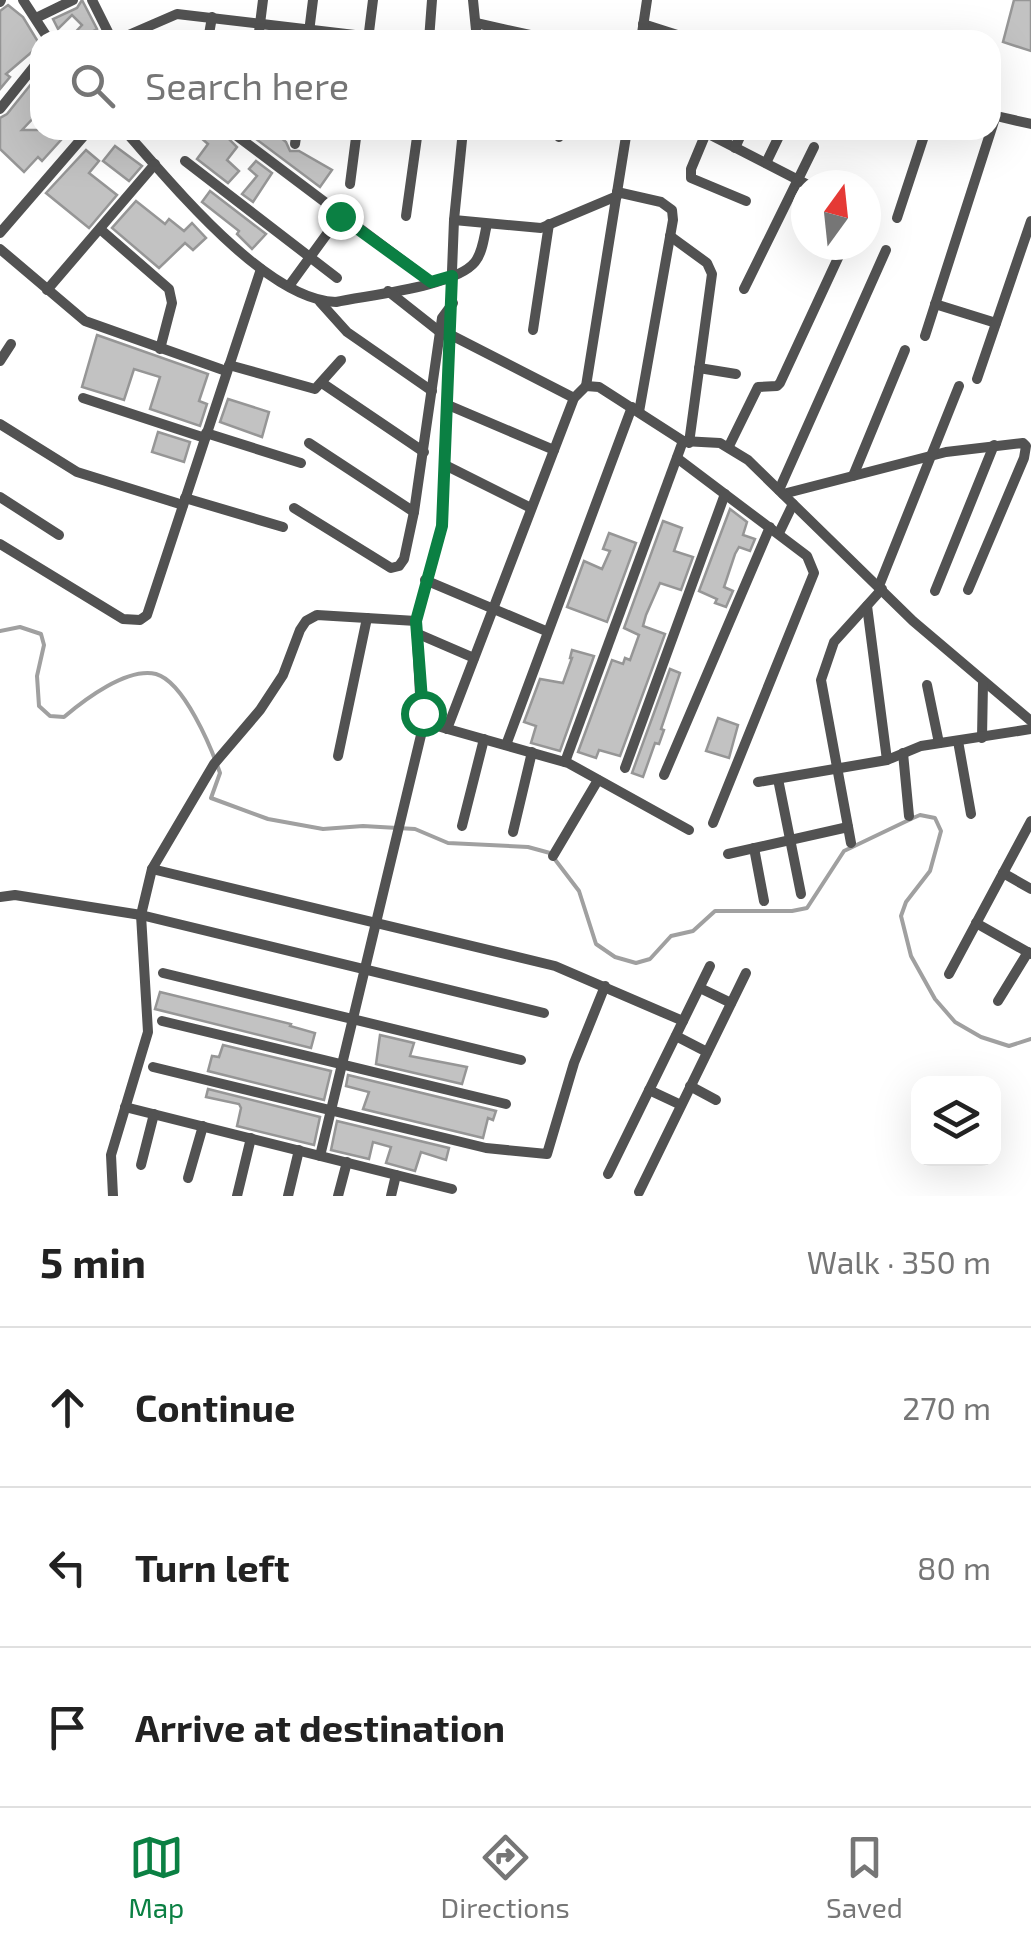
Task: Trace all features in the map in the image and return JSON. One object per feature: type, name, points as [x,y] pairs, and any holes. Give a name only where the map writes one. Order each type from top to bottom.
[{"type":"street","points":[[24,0],[43,30]]},
{"type":"street","points":[[36,18],[73,0]]},
{"type":"street","points":[[93,0],[109,30]]},
{"type":"street","points":[[205,0],[208,30]]},
{"type":"street","points":[[260,30],[263,0]]},
{"type":"street","points":[[310,30],[313,0]]},
{"type":"street","points":[[369,30],[373,0]]},
{"type":"street","points":[[430,30],[432,0]]},
{"type":"street","points":[[472,0],[476,30]]},
{"type":"street","points":[[642,30],[646,0]]},
{"type":"street","points":[[136,30],[172,14],[261,23],[289,30]]},
{"type":"street","points":[[476,23],[508,30]]},
{"type":"street","points":[[643,24],[662,30]]},
{"type":"street","points":[[0,109],[30,72]]},
{"type":"street","points":[[1001,117],[1031,124]]},
{"type":"street","points":[[0,232],[80,140]]},
{"type":"street","points":[[133,140],[182,196],[262,269],[320,302],[347,332],[432,391]]},
{"type":"street","points":[[242,140],[431,282]]},
{"type":"street","points":[[296,140],[296,144]]},
{"type":"street","points":[[350,184],[356,140]]},
{"type":"street","points":[[406,216],[417,140]]},
{"type":"street","points":[[294,508],[396,568],[404,558],[432,391],[453,303],[454,220],[463,140]]},
{"type":"street","points":[[447,729],[574,398],[586,386],[625,140]]},
{"type":"street","points":[[700,140],[690,169],[691,178],[746,202]]},
{"type":"street","points":[[720,140],[791,177]]},
{"type":"street","points":[[736,148],[739,140]]},
{"type":"street","points":[[766,163],[777,140]]},
{"type":"street","points":[[897,218],[923,140]]},
{"type":"street","points":[[925,336],[986,140]]},
{"type":"street","points":[[807,170],[814,147]]},
{"type":"street","points":[[185,161],[337,278]]},
{"type":"street","points":[[46,290],[155,164]]},
{"type":"street","points":[[454,220],[531,229],[617,194],[668,206],[673,220],[636,409],[546,631],[506,745]]},
{"type":"street","points":[[744,289],[791,205]]},
{"type":"street","points":[[288,286],[340,216]]},
{"type":"street","points":[[977,379],[1031,221]]},
{"type":"street","points":[[320,302],[336,302],[452,276],[472,266],[479,256],[487,224]]},
{"type":"street","points":[[533,330],[549,224]]},
{"type":"street","points":[[100,229],[169,289],[172,303],[160,348]]},
{"type":"street","points":[[565,762],[686,442],[710,268],[670,236]]},
{"type":"street","points":[[0,250],[85,322],[160,348],[309,389],[316,389],[340,360]]},
{"type":"street","points":[[781,492],[886,250]]},
{"type":"street","points":[[729,446],[758,387],[780,383],[837,260]]},
{"type":"street","points":[[0,544],[123,619],[140,620],[147,615],[262,269]]},
{"type":"street","points":[[388,291],[446,334],[574,398]]},
{"type":"street","points":[[935,304],[996,322]]},
{"type":"street","points":[[320,1156],[396,846],[422,722],[416,627],[425,580],[442,526],[448,405],[446,334]]},
{"type":"street","points":[[0,360],[11,344]]},
{"type":"street","points":[[853,476],[905,350]]},
{"type":"street","points":[[699,368],[736,374]]},
{"type":"street","points":[[322,383],[424,452]]},
{"type":"street","points":[[586,386],[598,387],[686,442],[720,442],[729,446],[983,683],[1031,721]]},
{"type":"street","points":[[851,843],[821,688],[822,673],[834,642],[880,588],[959,386]]},
{"type":"street","points":[[83,398],[300,463]]},
{"type":"street","points":[[448,405],[554,450]]},
{"type":"street","points":[[0,424],[77,472],[283,527]]},
{"type":"street","points":[[308,443],[414,512]]},
{"type":"street","points":[[781,492],[929,456],[1023,443],[1026,452],[968,590]]},
{"type":"street","points":[[935,591],[994,444]]},
{"type":"street","points":[[677,458],[807,556],[814,573],[712,823]]},
{"type":"street","points":[[445,465],[532,508]]},
{"type":"street","points":[[625,768],[725,494]]},
{"type":"street","points":[[0,497],[59,535]]},
{"type":"street","points":[[664,776],[774,530],[793,504]]},
{"type":"street","points":[[425,580],[546,631]]},
{"type":"street","points":[[866,606],[887,760]]},
{"type":"street","points":[[113,1196],[111,1155],[148,1032],[141,915],[152,869],[214,764],[283,676],[306,621],[317,615],[367,618],[416,627],[474,658]]},
{"type":"street","points":[[338,756],[367,618]]},
{"type":"street","points":[[982,738],[983,683]]},
{"type":"street","points":[[927,684],[938,744]]},
{"type":"street","points":[[422,722],[565,762],[689,830]]},
{"type":"street","points":[[758,782],[1031,729]]},
{"type":"street","points":[[462,826],[484,739]]},
{"type":"street","points":[[958,741],[971,814]]},
{"type":"street","points":[[513,832],[532,752]]},
{"type":"street","points":[[903,752],[909,816]]},
{"type":"street","points":[[778,778],[801,894]]},
{"type":"street","points":[[553,856],[598,780]]},
{"type":"street","points":[[949,974],[1031,821]]},
{"type":"street","points":[[728,854],[848,827]]},
{"type":"street","points":[[754,848],[764,901]]},
{"type":"street","points":[[152,869],[555,966],[684,1020]]},
{"type":"street","points":[[1003,873],[1031,888]]},
{"type":"street","points":[[0,897],[16,895],[141,915],[544,1013]]},
{"type":"street","points":[[976,923],[1029,953],[998,1001]]},
{"type":"street","points":[[608,1174],[710,966]]},
{"type":"street","points":[[163,973],[521,1060]]},
{"type":"street","points":[[639,1192],[746,973]]},
{"type":"street","points":[[153,1066],[486,1148],[547,1154],[574,1063],[605,986]]},
{"type":"street","points":[[700,988],[730,1003]]},
{"type":"street","points":[[162,1021],[506,1104]]},
{"type":"street","points":[[676,1036],[707,1052]]},
{"type":"street","points":[[690,1086],[716,1100]]},
{"type":"street","points":[[649,1090],[681,1106]]},
{"type":"street","points":[[125,1107],[452,1189]]},
{"type":"street","points":[[141,1165],[154,1114]]},
{"type":"street","points":[[188,1178],[203,1126]]},
{"type":"street","points":[[237,1196],[251,1138]]},
{"type":"street","points":[[288,1196],[299,1150]]},
{"type":"street","points":[[338,1196],[347,1162]]},
{"type":"street","points":[[391,1196],[396,1174]]},
{"type":"building","points":[[82,0],[97,29],[77,30],[82,25],[72,15],[58,29],[53,19],[77,8]]},
{"type":"building","points":[[1014,0],[1031,0],[1031,51],[1003,42]]},
{"type":"building","points":[[8,5],[31,30],[30,54],[6,74],[10,77],[0,89],[0,11]]},
{"type":"building","points":[[30,85],[30,122],[22,130],[30,130],[30,140],[61,140],[42,161],[38,157],[24,172],[0,149],[0,118]]},
{"type":"building","points":[[203,140],[230,140],[237,147],[227,160],[239,171],[228,183],[197,159],[208,144]]},
{"type":"building","points":[[257,140],[284,140],[290,151],[299,151],[332,170],[320,187]]},
{"type":"building","points":[[115,146],[142,166],[129,181],[103,161]]},
{"type":"building","points":[[86,150],[99,161],[89,173],[117,195],[89,228],[46,193]]},
{"type":"building","points":[[256,161],[272,173],[253,202],[242,194],[257,176],[249,169]]},
{"type":"building","points":[[210,191],[266,234],[252,249],[237,234],[239,231],[202,202]]},
{"type":"building","points":[[136,201],[165,224],[169,219],[184,231],[192,223],[206,238],[193,250],[185,243],[159,268],[112,228]]},
{"type":"building","points":[[97,335],[208,374],[199,401],[207,404],[200,426],[150,409],[160,377],[134,369],[124,400],[82,387]]},
{"type":"building","points":[[228,399],[269,412],[262,437],[220,422]]},
{"type":"building","points":[[158,432],[190,442],[184,462],[152,452]]},
{"type":"building","points":[[730,509],[747,522],[743,535],[755,539],[750,551],[739,547],[735,554],[724,587],[733,591],[726,607],[699,591]]},
{"type":"building","points":[[663,521],[682,528],[674,551],[693,557],[681,590],[660,583],[646,615],[643,626],[665,634],[620,756],[599,750],[596,758],[578,752],[612,660],[623,664],[625,658],[630,660],[639,635],[624,628]]},
{"type":"building","points":[[609,533],[636,543],[607,622],[567,607],[584,561],[602,569],[610,551],[603,549]]},
{"type":"building","points":[[572,650],[594,656],[560,751],[531,743],[536,726],[524,722],[540,679],[563,683]]},
{"type":"building","points":[[670,669],[680,673],[661,729],[664,730],[643,777],[632,773]]},
{"type":"building","points":[[718,718],[738,725],[729,758],[706,751]]},
{"type":"building","points":[[160,992],[291,1024],[315,1033],[311,1048],[155,1009]]},
{"type":"building","points":[[380,1035],[414,1043],[410,1056],[467,1067],[462,1084],[376,1064]]},
{"type":"building","points":[[223,1045],[331,1071],[324,1100],[208,1071],[212,1056],[219,1057]]},
{"type":"building","points":[[348,1075],[496,1111],[493,1120],[488,1118],[483,1138],[363,1109],[369,1092],[346,1086]]},
{"type":"building","points":[[208,1089],[320,1117],[314,1145],[237,1126],[239,1104],[206,1097]]},
{"type":"building","points":[[337,1121],[449,1148],[446,1160],[421,1152],[415,1171],[386,1163],[391,1147],[373,1142],[369,1159],[331,1150]]},
{"type":"waterway","points":[[0,631],[20,627],[41,634],[44,645],[37,676],[39,706],[50,716],[64,717],[107,686],[132,675],[156,674],[166,679],[186,702],[216,762],[220,773],[211,798],[268,819],[323,829],[415,829],[448,843],[528,847],[550,853],[579,891],[596,944],[615,957],[636,963],[650,959],[671,936],[693,931],[715,911],[807,908],[844,851],[920,815],[935,818],[941,831],[930,871],[906,902],[901,916],[911,956],[935,999],[955,1022],[981,1037],[1009,1046],[1031,1039]]},
{"type":"route","points":[[340,216],[431,282],[452,276],[442,526],[416,621],[423,713]]}]
